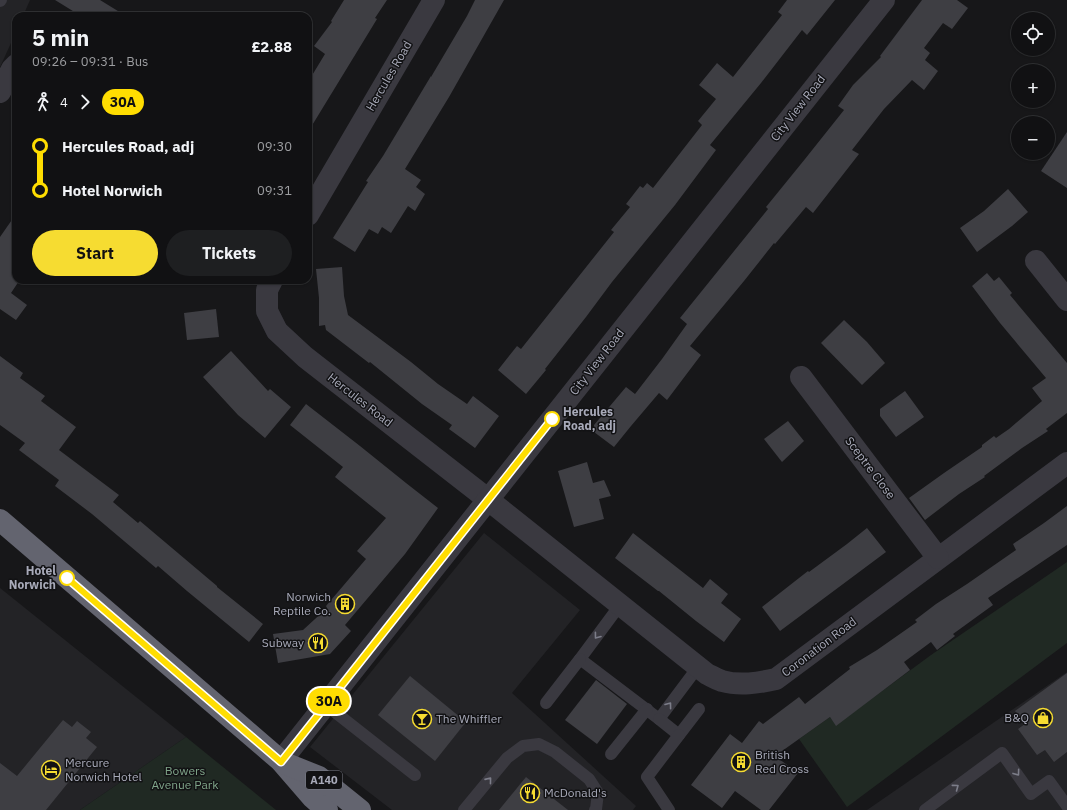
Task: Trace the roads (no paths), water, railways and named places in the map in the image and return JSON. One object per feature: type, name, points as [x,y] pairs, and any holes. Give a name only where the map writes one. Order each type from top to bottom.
[{"type":"highway","name":"A140","points":[[0,520],[281,762],[313,798],[327,810]]},
{"type":"highway","name":"A140","points":[[281,762],[319,777],[360,810]]},
{"type":"street","name":"Hercules Road","points":[[312,208],[434,0]]},
{"type":"street","name":"City View Road","points":[[281,762],[884,0]]},
{"type":"street","points":[[0,92],[12,69]]},
{"type":"street","points":[[1036,261],[1067,300]]},
{"type":"street","name":"Hercules Road","points":[[270,284],[267,290],[268,311],[277,331],[305,357],[488,500]]},
{"type":"street","name":"Sceptre Close","points":[[801,377],[938,558]]},
{"type":"street","name":"Coronation Road","points":[[488,500],[707,674],[721,681],[740,684],[759,683],[776,679],[1067,463]]},
{"type":"lane","points":[[546,702],[620,605]]},
{"type":"lane","points":[[580,659],[647,708],[679,735]]},
{"type":"lane","points":[[659,719],[698,667]]},
{"type":"lane","points":[[326,704],[415,775]]},
{"type":"lane","points":[[611,754],[647,708]]},
{"type":"lane","points":[[669,810],[647,777],[699,709]]},
{"type":"lane","points":[[464,810],[507,758],[523,746],[539,744],[555,752],[589,779],[598,793],[595,810]]},
{"type":"lane","points":[[925,810],[1002,753],[1032,794],[1049,781],[1067,806]]},
{"type":"place","name":"Hercules Road, adj","points":[[552,419]]},
{"type":"place","name":"Hotel Norwich","points":[[67,578]]},
{"type":"place","name":"Norwich Reptile Co.","points":[[345,604]]},
{"type":"place","name":"Subway","points":[[318,643]]},
{"type":"place","name":"B&Q","points":[[1043,718]]},
{"type":"place","name":"The Whiffler","points":[[422,719]]},
{"type":"place","name":"British Red Cross","points":[[741,762]]},
{"type":"place","name":"Mercure Norwich Hotel","points":[[51,770]]},
{"type":"place","name":"McDonald's","points":[[530,793]]},
{"type":"park label","name":"Bowers Avenue Park","points":[[185,778]]}]
